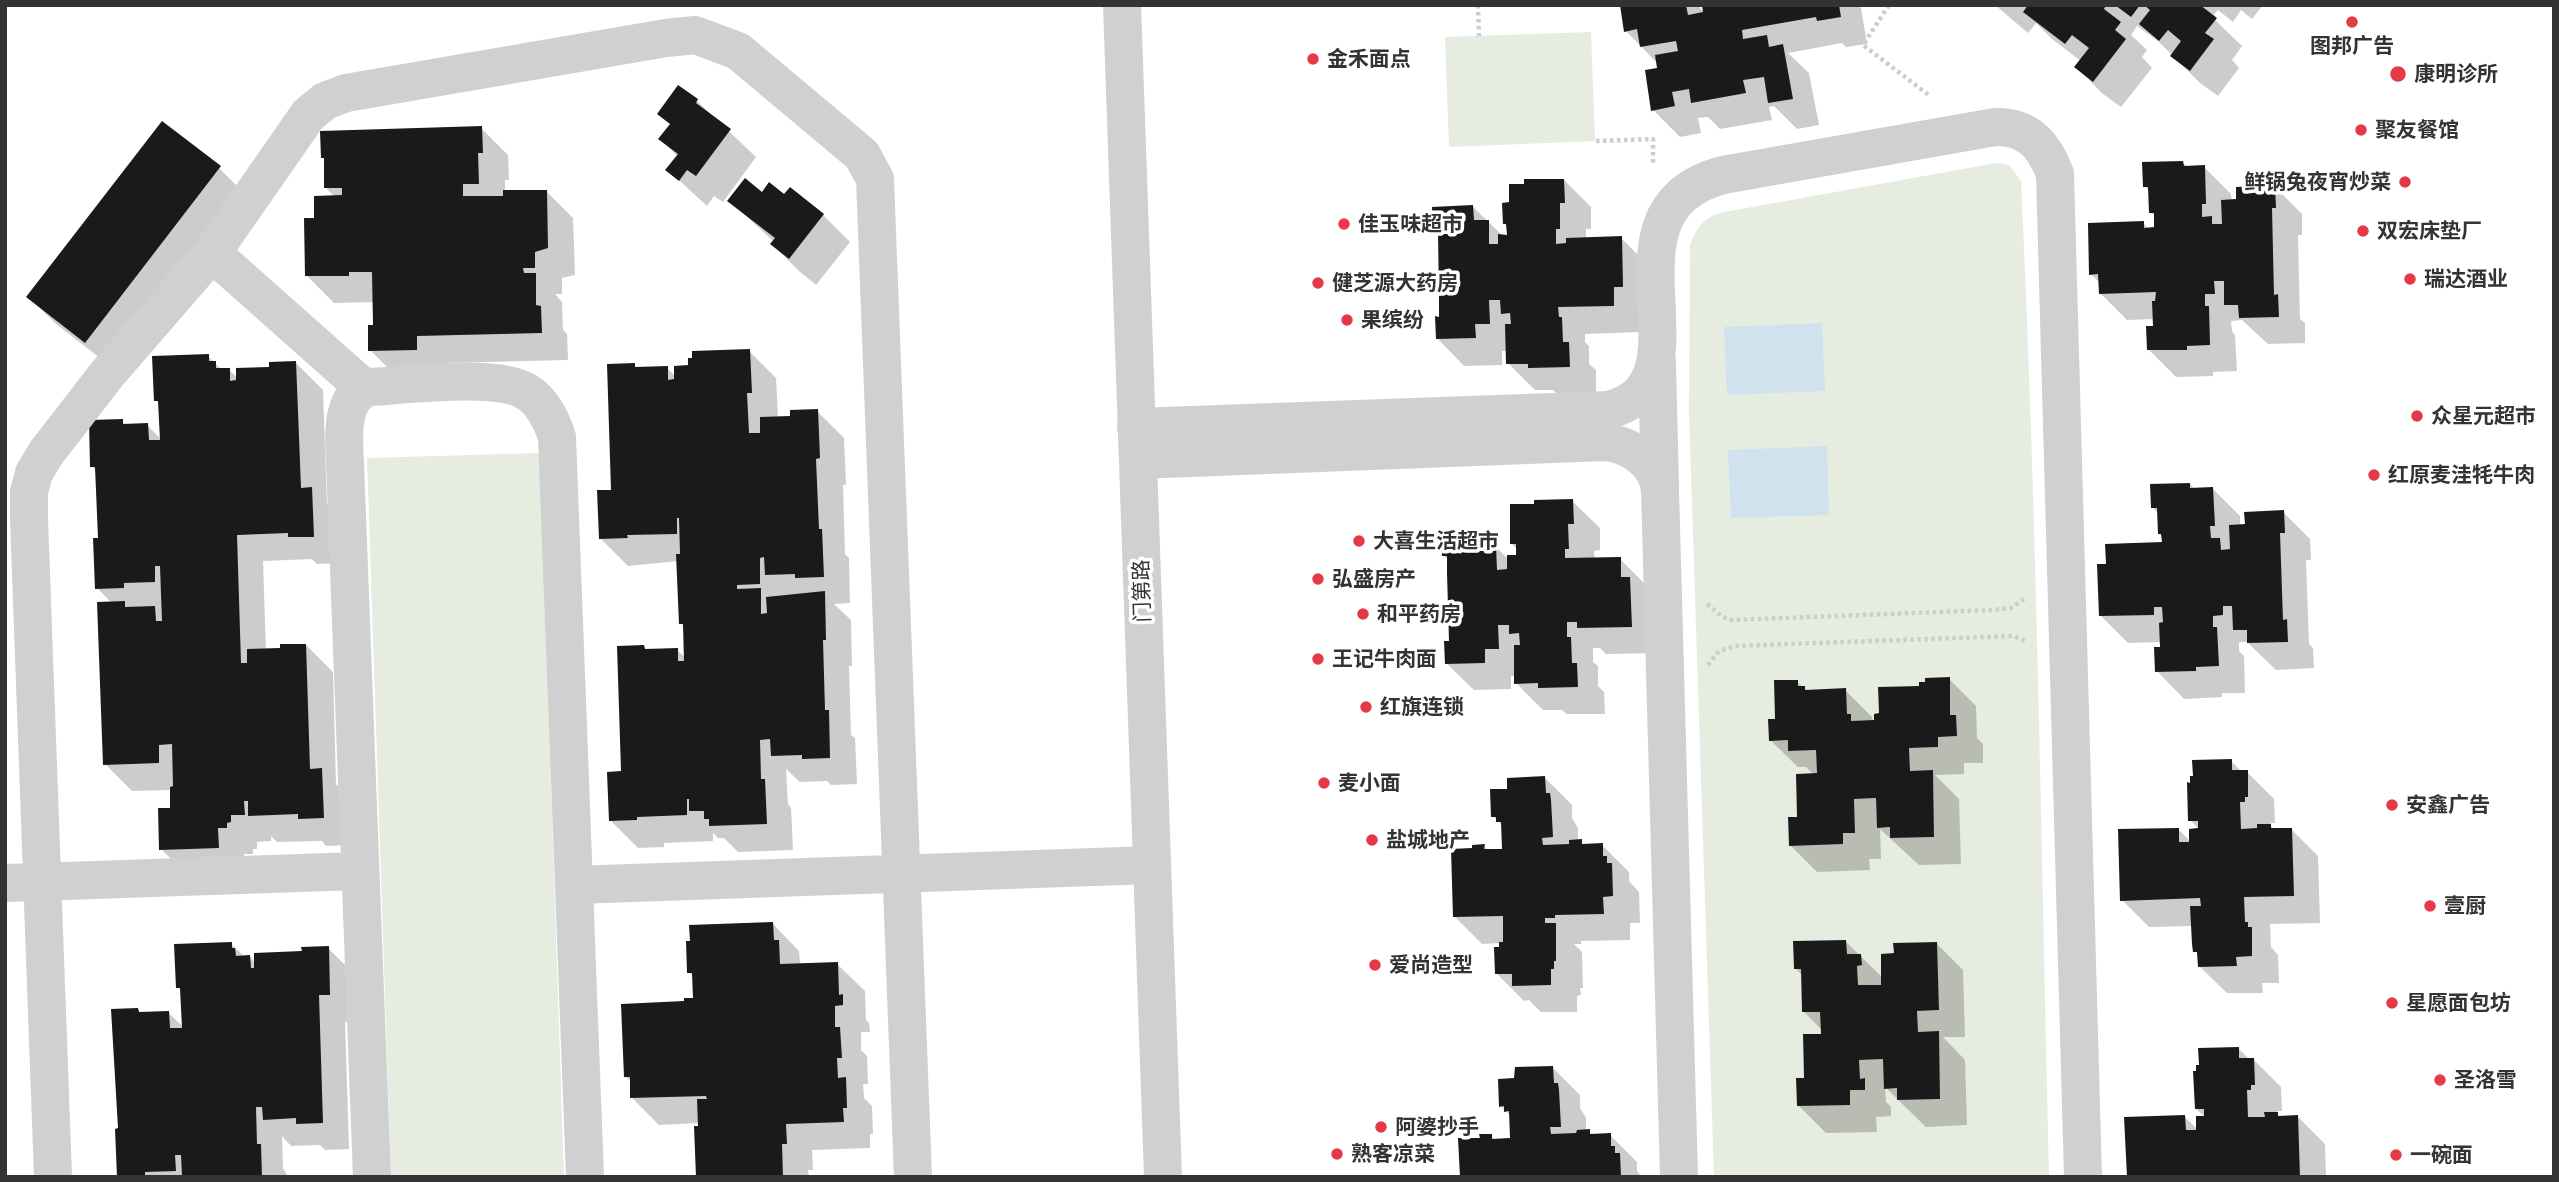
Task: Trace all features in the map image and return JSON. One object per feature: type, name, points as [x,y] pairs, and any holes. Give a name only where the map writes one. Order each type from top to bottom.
[{"type":"street","name":"门第路","points":[[1122,5],[1163,1177]]},
{"type":"street","points":[[53,1177],[23,883],[29,492],[34,473],[70,420],[107,373],[212,253],[308,115],[325,101],[346,93],[695,35],[738,51],[862,155],[875,179],[913,1177]]},
{"type":"street","points":[[1679,1177],[1655,276],[1658,235],[1662,221],[1697,184],[1723,175],[1994,127],[2029,135],[2047,154],[2055,174],[2083,1177]]},
{"type":"street","points":[[212,253],[364,388]]},
{"type":"street","points":[[1137,443],[1608,410],[1620,407],[1644,391],[1653,377],[1657,359]]},
{"type":"street","points":[[372,1177],[344,432],[353,399],[364,388],[474,382],[500,383],[531,394],[552,422],[557,437],[585,1177]]},
{"type":"street","points":[[1137,443],[1618,443],[1644,458],[1654,471],[1660,489]]},
{"type":"street","points":[[574,885],[1152,865]]},
{"type":"street","points":[[23,883],[359,871]]},
{"type":"path","points":[[1478,5],[1479,36]]},
{"type":"path","points":[[1889,5],[1863,45],[1935,99]]},
{"type":"path","points":[[1704,601],[1721,616],[1731,620],[1992,610],[2011,608],[2023,601],[2029,593]]},
{"type":"path","points":[[1707,668],[1719,651],[1735,646],[2014,636],[2031,644]]},
{"type":"shaded area","points":[[1591,32],[1595,141],[1449,147],[1445,37]]},
{"type":"shaded area","points":[[1996,163],[2009,165],[2021,181],[2035,554],[2049,1177],[1714,1177],[1689,413],[1690,246],[1700,226],[1719,213]],"holes":[[[1925,678],[1950,678],[1950,715],[1956,716],[1957,736],[1938,737],[1937,747],[1909,748],[1910,771],[1933,770],[1934,837],[1891,838],[1890,827],[1877,828],[1876,798],[1854,799],[1855,833],[1843,833],[1843,844],[1789,846],[1788,818],[1797,817],[1796,774],[1817,773],[1816,750],[1789,751],[1788,740],[1769,741],[1768,720],[1775,719],[1774,680],[1798,680],[1798,686],[1805,686],[1805,690],[1846,688],[1847,714],[1851,715],[1851,721],[1874,720],[1874,714],[1879,713],[1878,687],[1919,686],[1919,682],[1925,682]],[[1846,940],[1847,954],[1861,954],[1862,965],[1857,966],[1858,985],[1881,985],[1894,953],[1893,943],[1937,942],[1939,1010],[1917,1011],[1918,1032],[1939,1031],[1940,1099],[1897,1100],[1897,1088],[1885,1089],[1883,1059],[1859,1060],[1860,1079],[1865,1079],[1864,1090],[1850,1090],[1850,1105],[1797,1106],[1796,1079],[1804,1078],[1803,1035],[1821,1034],[1820,1012],[1802,1012],[1801,969],[1794,969],[1793,941]]]},
{"type":"shaded area","points":[[540,453],[564,1177],[391,1177],[367,458]]},
{"type":"water","points":[[1822,323],[1825,391],[1727,395],[1724,327]]},
{"type":"water","points":[[1827,446],[1829,515],[1731,518],[1728,450]]},
{"type":"building","points":[[1620,5],[1686,5],[1688,15],[1703,12],[1702,5],[1839,5],[1841,17],[1817,21],[1816,17],[1742,30],[1743,39],[1767,35],[1769,47],[1783,44],[1793,99],[1768,103],[1764,77],[1743,80],[1746,93],[1691,103],[1689,89],[1672,92],[1675,106],[1651,111],[1645,70],[1657,68],[1655,55],[1678,51],[1676,41],[1640,47],[1637,29],[1624,32]]},
{"type":"building","points":[[2028,5],[2106,5],[2104,9],[2121,22],[2115,30],[2126,39],[2093,82],[2074,67],[2089,48],[2072,35],[2065,44],[2023,12]]},
{"type":"building","points":[[2115,5],[2140,5],[2131,17]]},
{"type":"building","points":[[2144,5],[2200,5],[2217,18],[2205,33],[2214,39],[2190,71],[2170,56],[2181,41],[2168,30],[2159,41],[2139,24],[2150,10]]},
{"type":"building","points":[[678,85],[698,99],[696,103],[731,129],[696,176],[687,170],[679,181],[665,170],[678,154],[658,139],[670,124],[657,114]]},
{"type":"building","points":[[162,121],[221,166],[85,343],[26,297]]},
{"type":"building","points":[[482,126],[483,153],[478,153],[479,184],[463,184],[463,196],[503,196],[503,190],[547,190],[548,248],[535,252],[535,268],[523,268],[524,273],[536,273],[536,305],[541,306],[542,333],[417,336],[417,350],[368,351],[368,325],[373,325],[372,272],[349,272],[349,276],[305,276],[304,218],[314,218],[314,196],[342,195],[342,188],[324,188],[324,158],[321,158],[320,131]]},
{"type":"building","points":[[2183,161],[2184,166],[2205,165],[2206,204],[2202,204],[2202,217],[2212,216],[2212,224],[2222,224],[2221,200],[2236,199],[2236,187],[2275,185],[2276,208],[2272,208],[2274,295],[2278,294],[2279,317],[2239,318],[2238,305],[2224,305],[2224,281],[2214,281],[2215,294],[2205,294],[2205,306],[2209,306],[2210,345],[2187,346],[2187,350],[2147,350],[2146,326],[2153,326],[2152,301],[2155,301],[2156,292],[2099,294],[2098,274],[2089,275],[2088,223],[2144,221],[2144,228],[2154,227],[2154,213],[2149,213],[2148,187],[2143,187],[2142,162]]},
{"type":"building","points":[[745,178],[762,192],[769,182],[784,194],[790,187],[824,214],[789,259],[770,244],[775,238],[727,201]]},
{"type":"building","points":[[1524,179],[1564,179],[1565,203],[1560,203],[1560,229],[1556,229],[1556,244],[1566,243],[1566,238],[1622,236],[1623,287],[1614,287],[1614,306],[1558,307],[1559,317],[1562,317],[1563,342],[1569,342],[1570,367],[1528,368],[1528,364],[1506,364],[1505,324],[1511,324],[1510,313],[1501,314],[1500,300],[1489,300],[1490,324],[1475,324],[1476,338],[1436,339],[1435,316],[1439,317],[1438,231],[1433,231],[1432,207],[1473,205],[1474,220],[1489,220],[1489,244],[1498,244],[1498,234],[1507,235],[1506,224],[1503,224],[1502,203],[1509,202],[1509,184],[1524,184]]},
{"type":"building","points":[[750,349],[752,393],[747,393],[749,433],[760,433],[760,417],[790,416],[790,410],[818,409],[820,458],[816,459],[824,577],[765,575],[764,557],[760,558],[760,584],[737,585],[737,589],[761,588],[761,614],[767,613],[766,597],[825,591],[825,710],[829,710],[830,758],[771,756],[770,739],[760,740],[761,779],[765,779],[767,824],[709,826],[709,819],[704,819],[704,811],[689,811],[689,799],[687,815],[609,821],[607,772],[621,771],[617,646],[678,648],[678,661],[684,661],[683,624],[679,624],[676,554],[680,554],[679,518],[677,534],[627,535],[628,538],[599,539],[597,490],[611,490],[607,364],[668,366],[668,380],[674,379],[674,366],[688,365],[692,351]]},
{"type":"building","points":[[209,354],[209,361],[216,361],[216,368],[230,368],[230,381],[236,380],[236,368],[269,367],[269,362],[296,361],[301,488],[312,487],[314,537],[288,537],[288,533],[237,535],[241,663],[247,663],[247,649],[280,648],[280,644],[306,644],[310,769],[322,768],[324,818],[298,819],[298,814],[248,816],[248,801],[244,801],[245,815],[231,815],[227,828],[218,828],[219,848],[159,850],[158,808],[170,808],[170,787],[173,786],[172,744],[159,745],[159,763],[103,765],[97,602],[125,601],[125,607],[155,606],[156,621],[162,621],[160,566],[155,566],[155,582],[124,583],[124,588],[95,589],[93,538],[98,538],[95,467],[90,467],[89,420],[123,419],[123,424],[148,423],[149,440],[160,440],[158,401],[154,401],[152,356]]},
{"type":"building","points":[[2190,483],[2190,488],[2213,487],[2215,526],[2210,526],[2211,538],[2220,538],[2221,550],[2230,549],[2229,525],[2245,524],[2244,512],[2284,510],[2285,533],[2280,533],[2283,620],[2287,619],[2288,642],[2247,643],[2247,630],[2233,630],[2232,606],[2223,606],[2223,615],[2213,616],[2213,627],[2217,627],[2219,666],[2196,667],[2196,671],[2155,672],[2154,647],[2160,647],[2159,623],[2163,622],[2162,607],[2154,607],[2154,615],[2099,616],[2097,564],[2106,564],[2105,544],[2162,542],[2161,534],[2158,534],[2157,508],[2151,508],[2150,484]]},
{"type":"building","points":[[1573,499],[1574,524],[1568,524],[1569,549],[1565,549],[1565,558],[1621,557],[1621,577],[1630,577],[1632,627],[1577,628],[1577,622],[1567,622],[1567,637],[1571,637],[1572,663],[1577,663],[1578,687],[1538,688],[1538,683],[1514,684],[1514,645],[1520,645],[1519,633],[1509,634],[1509,625],[1498,625],[1499,649],[1485,649],[1485,663],[1445,664],[1444,641],[1449,641],[1447,556],[1442,556],[1441,533],[1483,531],[1482,545],[1496,545],[1497,570],[1507,569],[1507,555],[1516,555],[1516,544],[1510,544],[1510,504]]},
{"type":"building","points":[[1950,677],[1950,715],[1956,715],[1957,736],[1938,737],[1938,747],[1909,748],[1910,771],[1933,770],[1934,837],[1890,838],[1890,827],[1877,828],[1876,798],[1854,799],[1855,833],[1843,833],[1843,844],[1789,846],[1788,817],[1797,817],[1796,774],[1817,773],[1816,750],[1788,751],[1788,740],[1769,741],[1768,719],[1775,719],[1774,680],[1798,680],[1798,686],[1805,686],[1805,690],[1846,688],[1847,714],[1851,714],[1851,721],[1874,720],[1874,714],[1879,713],[1878,687],[1919,686],[1919,682],[1925,682],[1925,678]]},
{"type":"building","points":[[2232,759],[2232,770],[2248,770],[2248,797],[2245,797],[2245,802],[2240,802],[2241,829],[2257,828],[2257,824],[2271,824],[2271,828],[2292,828],[2294,896],[2244,897],[2245,922],[2248,922],[2248,927],[2252,927],[2252,956],[2236,957],[2237,966],[2198,967],[2197,952],[2193,952],[2190,906],[2201,906],[2200,898],[2120,901],[2118,829],[2179,828],[2179,842],[2189,842],[2189,829],[2198,828],[2198,821],[2188,821],[2187,782],[2190,783],[2190,776],[2193,776],[2192,760]]},
{"type":"building","points":[[1545,776],[1546,793],[1550,793],[1551,800],[1553,837],[1542,838],[1543,845],[1569,844],[1569,840],[1582,839],[1582,844],[1603,843],[1603,856],[1607,856],[1607,863],[1612,863],[1613,896],[1603,897],[1604,914],[1555,915],[1555,918],[1545,918],[1545,923],[1556,923],[1556,961],[1554,969],[1551,969],[1551,985],[1512,986],[1512,974],[1495,974],[1494,947],[1499,947],[1499,942],[1503,942],[1503,916],[1453,917],[1451,849],[1485,844],[1484,849],[1502,849],[1501,822],[1496,822],[1496,817],[1491,817],[1490,789],[1507,789],[1507,778]]},
{"type":"building","points":[[773,922],[774,940],[779,940],[780,964],[838,962],[839,995],[843,994],[843,1005],[835,1006],[835,1027],[840,1027],[842,1058],[837,1058],[838,1078],[846,1077],[847,1108],[843,1108],[844,1122],[786,1124],[787,1144],[782,1144],[783,1177],[696,1177],[694,1126],[698,1126],[697,1099],[707,1099],[706,1096],[630,1098],[630,1077],[624,1077],[621,1004],[684,1001],[684,998],[693,998],[692,973],[687,973],[686,941],[690,941],[689,925]]},
{"type":"building","points":[[1846,940],[1847,954],[1861,954],[1862,965],[1857,966],[1858,985],[1881,985],[1881,954],[1894,953],[1893,943],[1937,942],[1939,1010],[1917,1011],[1918,1032],[1939,1031],[1940,1099],[1897,1100],[1897,1088],[1884,1089],[1883,1059],[1859,1060],[1860,1079],[1865,1078],[1865,1090],[1850,1090],[1850,1105],[1797,1106],[1796,1078],[1804,1078],[1803,1034],[1821,1034],[1820,1012],[1802,1012],[1801,969],[1794,969],[1793,941]]},
{"type":"building","points":[[232,942],[236,956],[250,955],[251,968],[254,968],[254,953],[302,951],[301,947],[329,946],[330,995],[319,995],[323,1123],[296,1124],[296,1118],[263,1120],[262,1107],[256,1107],[257,1144],[261,1144],[262,1177],[182,1177],[181,1155],[175,1155],[176,1171],[145,1172],[145,1177],[117,1177],[115,1129],[118,1128],[111,1009],[169,1011],[170,1028],[182,1028],[180,988],[176,988],[174,944]]},
{"type":"building","points":[[2239,1047],[2239,1058],[2254,1058],[2255,1085],[2251,1085],[2251,1090],[2247,1090],[2248,1117],[2265,1117],[2264,1112],[2278,1112],[2278,1116],[2298,1115],[2300,1177],[2127,1177],[2124,1117],[2185,1115],[2186,1130],[2196,1130],[2196,1116],[2204,1116],[2204,1109],[2195,1109],[2193,1071],[2196,1071],[2196,1065],[2199,1065],[2198,1048]]},
{"type":"building","points":[[1553,1066],[1554,1083],[1558,1083],[1559,1090],[1561,1127],[1550,1127],[1551,1134],[1576,1133],[1577,1130],[1590,1129],[1590,1134],[1611,1133],[1611,1146],[1615,1146],[1615,1153],[1620,1153],[1621,1177],[1460,1177],[1458,1138],[1480,1138],[1479,1134],[1492,1134],[1492,1139],[1510,1138],[1509,1111],[1504,1112],[1504,1106],[1499,1107],[1498,1079],[1514,1078],[1515,1067]]},
{"type":"place","name":"图邦广告","points":[[2352,22]]},
{"type":"place","name":"金禾面点","points":[[1313,59]]},
{"type":"place","name":"康明诊所","points":[[2398,74]]},
{"type":"place","name":"聚友餐馆","points":[[2361,130]]},
{"type":"place","name":"鲜锅兔夜宵炒菜","points":[[2405,182]]},
{"type":"place","name":"佳玉味超市","points":[[1344,224]]},
{"type":"place","name":"双宏床垫厂","points":[[2363,231]]},
{"type":"place","name":"瑞达酒业","points":[[2410,279]]},
{"type":"place","name":"健芝源大药房","points":[[1318,283]]},
{"type":"place","name":"果缤纷","points":[[1347,320]]},
{"type":"place","name":"众星元超市","points":[[2417,416]]},
{"type":"place","name":"红原麦洼牦牛肉","points":[[2374,475]]},
{"type":"place","name":"大喜生活超市","points":[[1359,541]]},
{"type":"place","name":"弘盛房产","points":[[1318,579]]},
{"type":"place","name":"和平药房","points":[[1363,614]]},
{"type":"place","name":"王记牛肉面","points":[[1318,659]]},
{"type":"place","name":"红旗连锁","points":[[1366,707]]},
{"type":"place","name":"麦小面","points":[[1324,783]]},
{"type":"place","name":"安鑫广告","points":[[2392,805]]},
{"type":"place","name":"盐城地产","points":[[1372,840]]},
{"type":"place","name":"壹厨","points":[[2430,906]]},
{"type":"place","name":"爱尚造型","points":[[1375,965]]},
{"type":"place","name":"星愿面包坊","points":[[2392,1003]]},
{"type":"place","name":"圣洛雪","points":[[2440,1080]]},
{"type":"place","name":"阿婆抄手","points":[[1381,1127]]},
{"type":"place","name":"熟客凉菜","points":[[1337,1154]]},
{"type":"place","name":"一碗面","points":[[2396,1155]]}]
